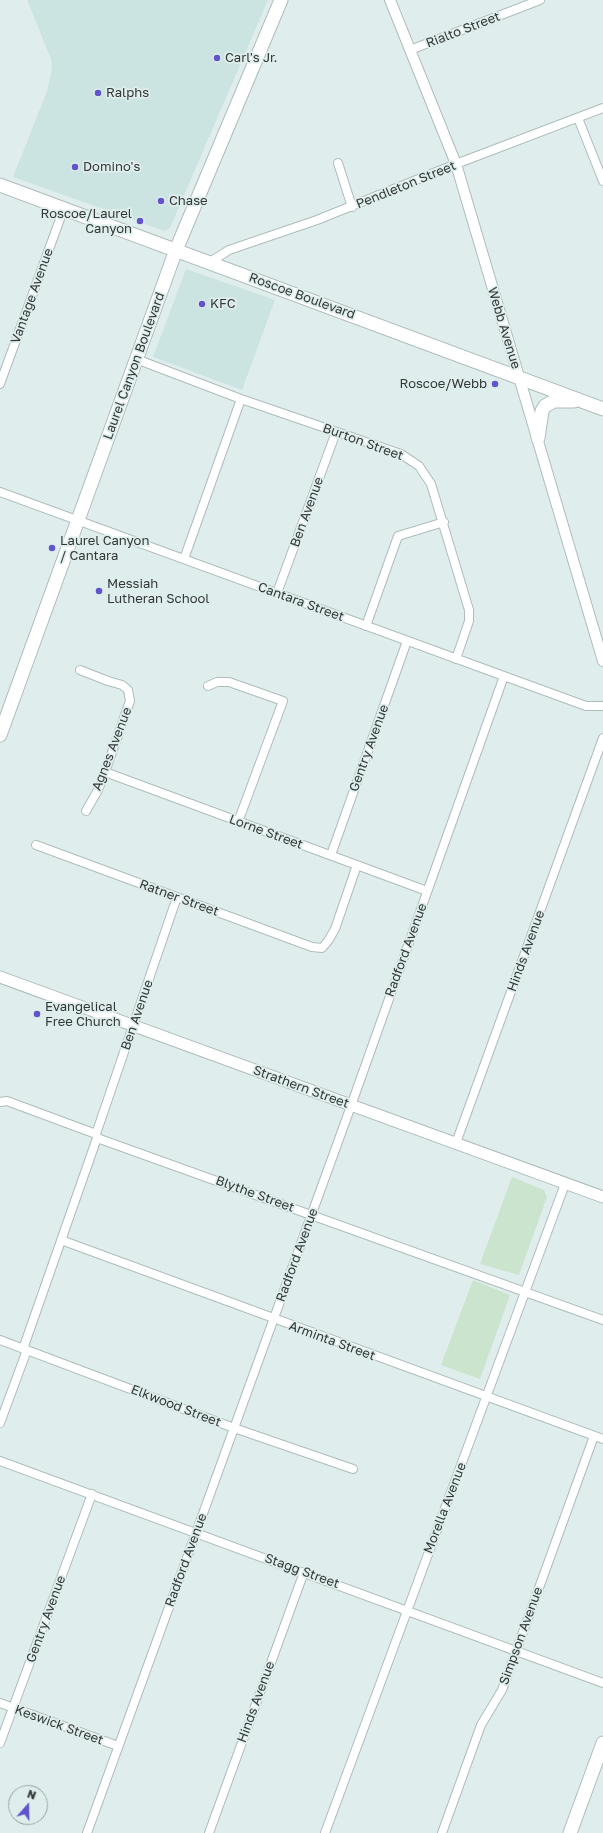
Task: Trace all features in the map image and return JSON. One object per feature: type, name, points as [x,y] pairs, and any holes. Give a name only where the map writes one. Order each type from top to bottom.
[{"type":"main road","name":"Laurel Canyon Boulevard","points":[[0,735],[176,250],[281,1]]},
{"type":"main road","name":"Roscoe Boulevard","points":[[0,185],[603,409]]},
{"type":"main road","points":[[538,438],[542,411],[549,402],[583,401]]},
{"type":"main road","name":"Strathern Street","points":[[0,977],[603,1197]]},
{"type":"main road","points":[[570,1833],[603,1743]]},
{"type":"street","name":"Webb Avenue","points":[[390,0],[456,164],[603,661]]},
{"type":"street","name":"Rialto Street","points":[[410,50],[540,0]]},
{"type":"street","name":"Pendleton Street","points":[[210,262],[229,250],[352,207],[456,164],[603,108]]},
{"type":"street","points":[[578,118],[603,181]]},
{"type":"street","points":[[338,163],[352,207]]},
{"type":"street","name":"Vantage Avenue","points":[[0,384],[64,208]]},
{"type":"street","name":"Burton Street","points":[[136,359],[241,399],[401,454],[419,466],[431,484],[444,522],[469,610],[469,621],[456,658]]},
{"type":"street","points":[[184,559],[241,399]]},
{"type":"street","name":"Ben Avenue","points":[[277,592],[336,432]]},
{"type":"street","name":"Cantara Street","points":[[0,492],[586,706],[603,706]]},
{"type":"street","points":[[366,626],[398,536],[444,522]]},
{"type":"street","name":"Gentry Avenue","points":[[331,856],[407,641]]},
{"type":"street","name":"Agnes Avenue","points":[[80,670],[122,685],[128,690],[130,701],[98,790],[86,811]]},
{"type":"street","name":"Radford Avenue","points":[[87,1833],[274,1320],[504,676]]},
{"type":"street","points":[[208,686],[217,682],[228,682],[283,701],[238,822]]},
{"type":"street","name":"Hinds Avenue","points":[[456,1143],[600,755],[603,738]]},
{"type":"street","name":"Lorne Street","points":[[105,772],[427,890]]},
{"type":"street","name":"Ratner Street","points":[[36,845],[312,947],[322,948],[335,929],[357,865]]},
{"type":"street","name":"Ben Avenue","points":[[0,1423],[177,897]]},
{"type":"street","name":"Blythe Street","points":[[0,1102],[7,1101],[96,1136],[603,1320]]},
{"type":"street","name":"Morella Avenue","points":[[325,1833],[565,1184]]},
{"type":"street","name":"Arminta Street","points":[[61,1240],[274,1320],[603,1440]]},
{"type":"street","name":"Elkwood Street","points":[[0,1340],[234,1428],[353,1469]]},
{"type":"street","name":"Simpson Avenue","points":[[442,1833],[481,1725],[502,1690],[594,1436]]},
{"type":"street","name":"Stagg Street","points":[[0,1461],[603,1683]]},
{"type":"street","name":"Gentry Avenue","points":[[0,1743],[92,1494]]},
{"type":"street","name":"Hinds Avenue","points":[[209,1833],[304,1572]]},
{"type":"street","name":"Keswick Street","points":[[0,1703],[118,1746]]},
{"type":"shaded area","points":[[27,0],[268,0],[170,228],[165,231],[13,177],[47,91],[52,69],[51,59]]},
{"type":"shaded area","points":[[186,269],[275,300],[242,390],[153,357]]},
{"type":"green space","points":[[512,1177],[544,1190],[547,1197],[519,1275],[480,1264]]},
{"type":"green space","points":[[473,1280],[510,1295],[480,1379],[441,1365]]},
{"type":"place","name":"Carl's Jr.","points":[[217,58]]},
{"type":"place","name":"Ralphs","points":[[98,93]]},
{"type":"place","name":"Domino's","points":[[75,167]]},
{"type":"place","name":"Chase","points":[[161,201]]},
{"type":"place","name":"Roscoe/Laurel Canyon","points":[[140,221]]},
{"type":"place","name":"KFC","points":[[202,304]]},
{"type":"place","name":"Roscoe/Webb","points":[[495,384]]},
{"type":"place","name":"Laurel Canyon / Cantara","points":[[52,548]]},
{"type":"place","name":"Messiah Lutheran School","points":[[99,591]]},
{"type":"place","name":"Evangelical Free Church","points":[[37,1014]]}]
